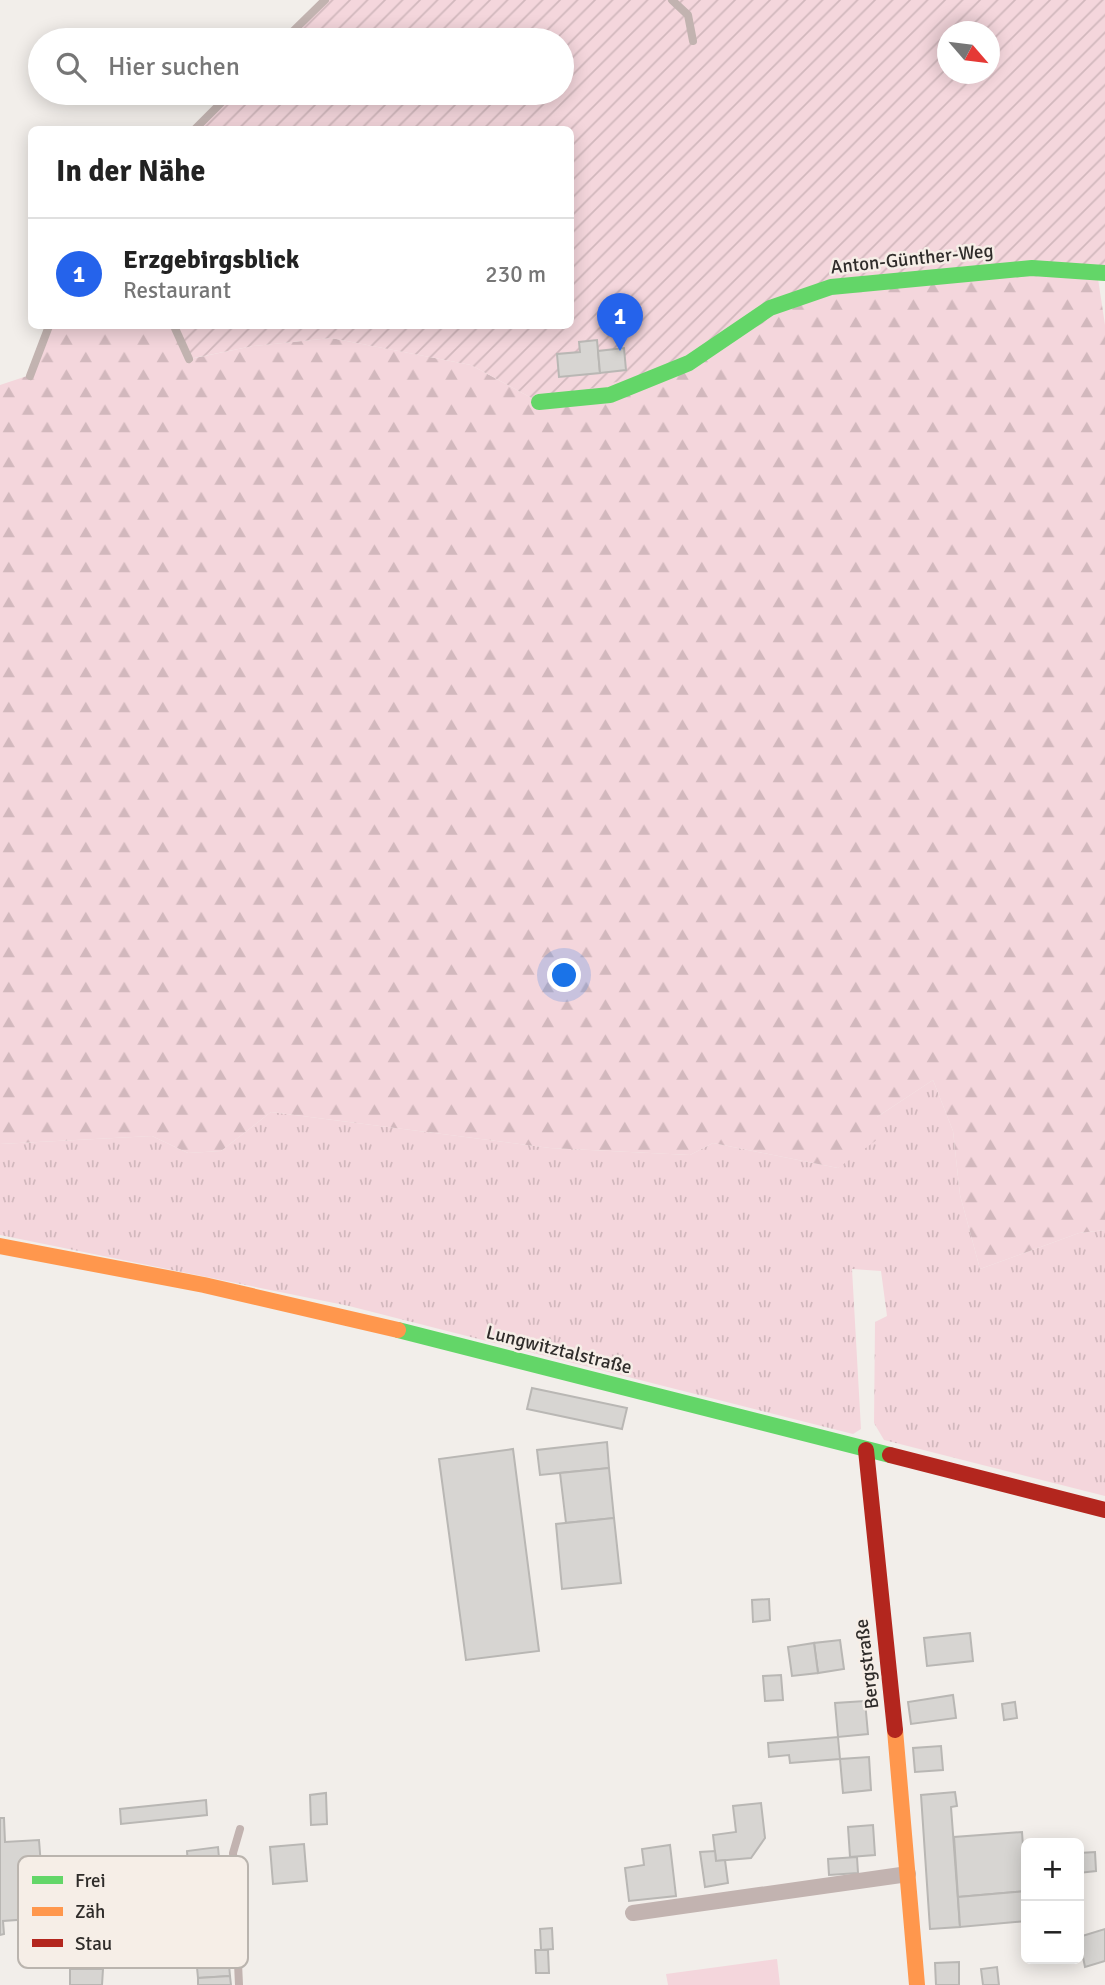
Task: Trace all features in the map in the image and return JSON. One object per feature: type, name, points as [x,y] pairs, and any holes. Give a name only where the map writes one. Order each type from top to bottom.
[{"type":"main road","name":"Anton-Günther-Weg","points":[[539,402],[610,395],[689,363],[770,308],[831,287],[1032,268],[1105,273]]},
{"type":"main road","name":"Lungwitztalstraße","points":[[0,1246],[204,1285],[346,1317],[1105,1510]]},
{"type":"main road","name":"Bergstraße","points":[[866,1450],[894,1715],[917,1985]]},
{"type":"street","points":[[634,1913],[908,1874]]},
{"type":"lane","points":[[296,28],[325,0]]},
{"type":"lane","points":[[672,0],[688,15],[693,41]]},
{"type":"lane","points":[[198,126],[219,105]]},
{"type":"lane","points":[[30,376],[48,329]]},
{"type":"lane","points":[[175,329],[190,359]]},
{"type":"lane","points":[[233,1856],[240,1829]]},
{"type":"green space","points":[[325,0],[1105,0],[1105,281],[1103,273],[831,287],[689,363],[539,402],[471,365],[331,338],[253,346],[189,359],[175,329],[574,329],[574,126],[197,126],[219,105],[574,105],[574,28],[296,28]]},
{"type":"green space","points":[[1097,272],[1105,325],[1105,1230],[1079,1233],[980,1269],[960,1195],[953,1131],[933,1080],[877,1117],[885,1134],[838,1168],[713,1143],[690,1155],[550,1148],[271,1112],[221,1151],[188,1153],[152,1136],[0,1144],[0,385],[30,375],[48,329],[175,329],[190,359],[253,346],[331,338],[471,365],[539,402],[831,287]]},
{"type":"green space","points":[[933,1080],[953,1131],[960,1195],[980,1269],[1079,1233],[1105,1230],[1105,1496],[884,1440],[874,1423],[875,1322],[887,1316],[881,1271],[852,1269],[861,1429],[853,1434],[349,1306],[0,1235],[0,1144],[152,1136],[188,1153],[221,1151],[271,1112],[550,1148],[690,1155],[713,1143],[838,1168],[877,1117]]},
{"type":"green space","points":[[777,1959],[780,1985],[668,1985],[666,1974]]},
{"type":"building","points":[[597,340],[600,373],[559,377],[557,354],[580,352],[579,342]]},
{"type":"building","points":[[624,348],[626,370],[600,373],[598,351]]},
{"type":"building","points":[[532,1388],[627,1408],[622,1429],[527,1409]]},
{"type":"building","points":[[607,1442],[609,1468],[540,1475],[537,1450]]},
{"type":"building","points":[[513,1449],[539,1651],[466,1660],[439,1459]]},
{"type":"building","points":[[609,1468],[614,1518],[566,1523],[560,1473]]},
{"type":"building","points":[[614,1518],[621,1583],[562,1589],[556,1524]]},
{"type":"building","points":[[769,1599],[770,1620],[753,1622],[752,1600]]},
{"type":"building","points":[[970,1633],[973,1661],[927,1666],[924,1638]]},
{"type":"building","points":[[840,1640],[844,1669],[818,1673],[814,1643]]},
{"type":"building","points":[[814,1643],[818,1673],[792,1676],[788,1647]]},
{"type":"building","points":[[781,1675],[783,1700],[765,1701],[763,1676]]},
{"type":"building","points":[[953,1695],[956,1718],[911,1724],[908,1702]]},
{"type":"building","points":[[865,1701],[868,1734],[838,1737],[835,1703]]},
{"type":"building","points":[[1015,1702],[1017,1718],[1004,1720],[1002,1704]]},
{"type":"building","points":[[838,1737],[840,1759],[790,1763],[789,1755],[769,1757],[768,1743]]},
{"type":"building","points":[[941,1746],[943,1770],[915,1772],[913,1748]]},
{"type":"building","points":[[869,1757],[871,1790],[843,1793],[840,1759]]},
{"type":"building","points":[[955,1792],[957,1806],[951,1807],[960,1927],[930,1929],[921,1795]]},
{"type":"building","points":[[326,1793],[327,1824],[311,1825],[310,1795]]},
{"type":"building","points":[[206,1800],[207,1815],[121,1824],[120,1809]]},
{"type":"building","points":[[761,1803],[765,1838],[751,1858],[716,1861],[713,1835],[736,1832],[733,1806]]},
{"type":"building","points":[[0,1818],[4,1818],[5,1842],[39,1840],[40,1856],[18,1856],[18,1920],[3,1921],[4,1934],[0,1935]]},
{"type":"building","points":[[873,1825],[875,1855],[850,1857],[848,1827]]},
{"type":"building","points":[[1022,1832],[1021,1891],[958,1897],[954,1837]]},
{"type":"building","points":[[304,1844],[307,1881],[273,1884],[270,1847]]},
{"type":"building","points":[[670,1845],[676,1896],[629,1901],[625,1868],[644,1865],[642,1849]]},
{"type":"building","points":[[218,1847],[219,1856],[187,1856],[187,1851]]},
{"type":"building","points":[[715,1851],[716,1861],[725,1860],[728,1883],[705,1887],[700,1852]]},
{"type":"building","points":[[1095,1852],[1096,1871],[1084,1872],[1084,1853]]},
{"type":"building","points":[[857,1857],[858,1873],[829,1875],[828,1859]]},
{"type":"building","points":[[1021,1891],[1021,1921],[960,1927],[958,1897]]},
{"type":"building","points":[[552,1928],[553,1949],[541,1950],[540,1929]]},
{"type":"building","points":[[1105,1929],[1105,1961],[1085,1967],[1084,1935]]},
{"type":"building","points":[[535,1950],[548,1950],[549,1973],[536,1973]]},
{"type":"building","points":[[959,1962],[959,1985],[936,1985],[935,1963]]},
{"type":"building","points":[[997,1967],[999,1985],[983,1985],[981,1969]]},
{"type":"building","points":[[197,1968],[229,1968],[230,1976],[198,1978]]},
{"type":"building","points":[[70,1969],[103,1969],[102,1985],[70,1985]]},
{"type":"building","points":[[230,1976],[231,1985],[198,1985],[198,1978]]},
{"type":"traffic: fast","points":[[539,402],[610,395],[689,363],[770,308],[831,287],[1032,268],[1105,273]]},
{"type":"traffic: fast","points":[[398,1330],[890,1455]]},
{"type":"traffic: slow","points":[[0,1246],[204,1285],[398,1330]]},
{"type":"traffic: slow","points":[[895,1730],[917,1985]]},
{"type":"traffic: jam","points":[[866,1450],[895,1730]]},
{"type":"traffic: jam","points":[[890,1455],[1105,1510]]},
{"type":"place","name":"Erzgebirgsblick","points":[[620,351]]}]
